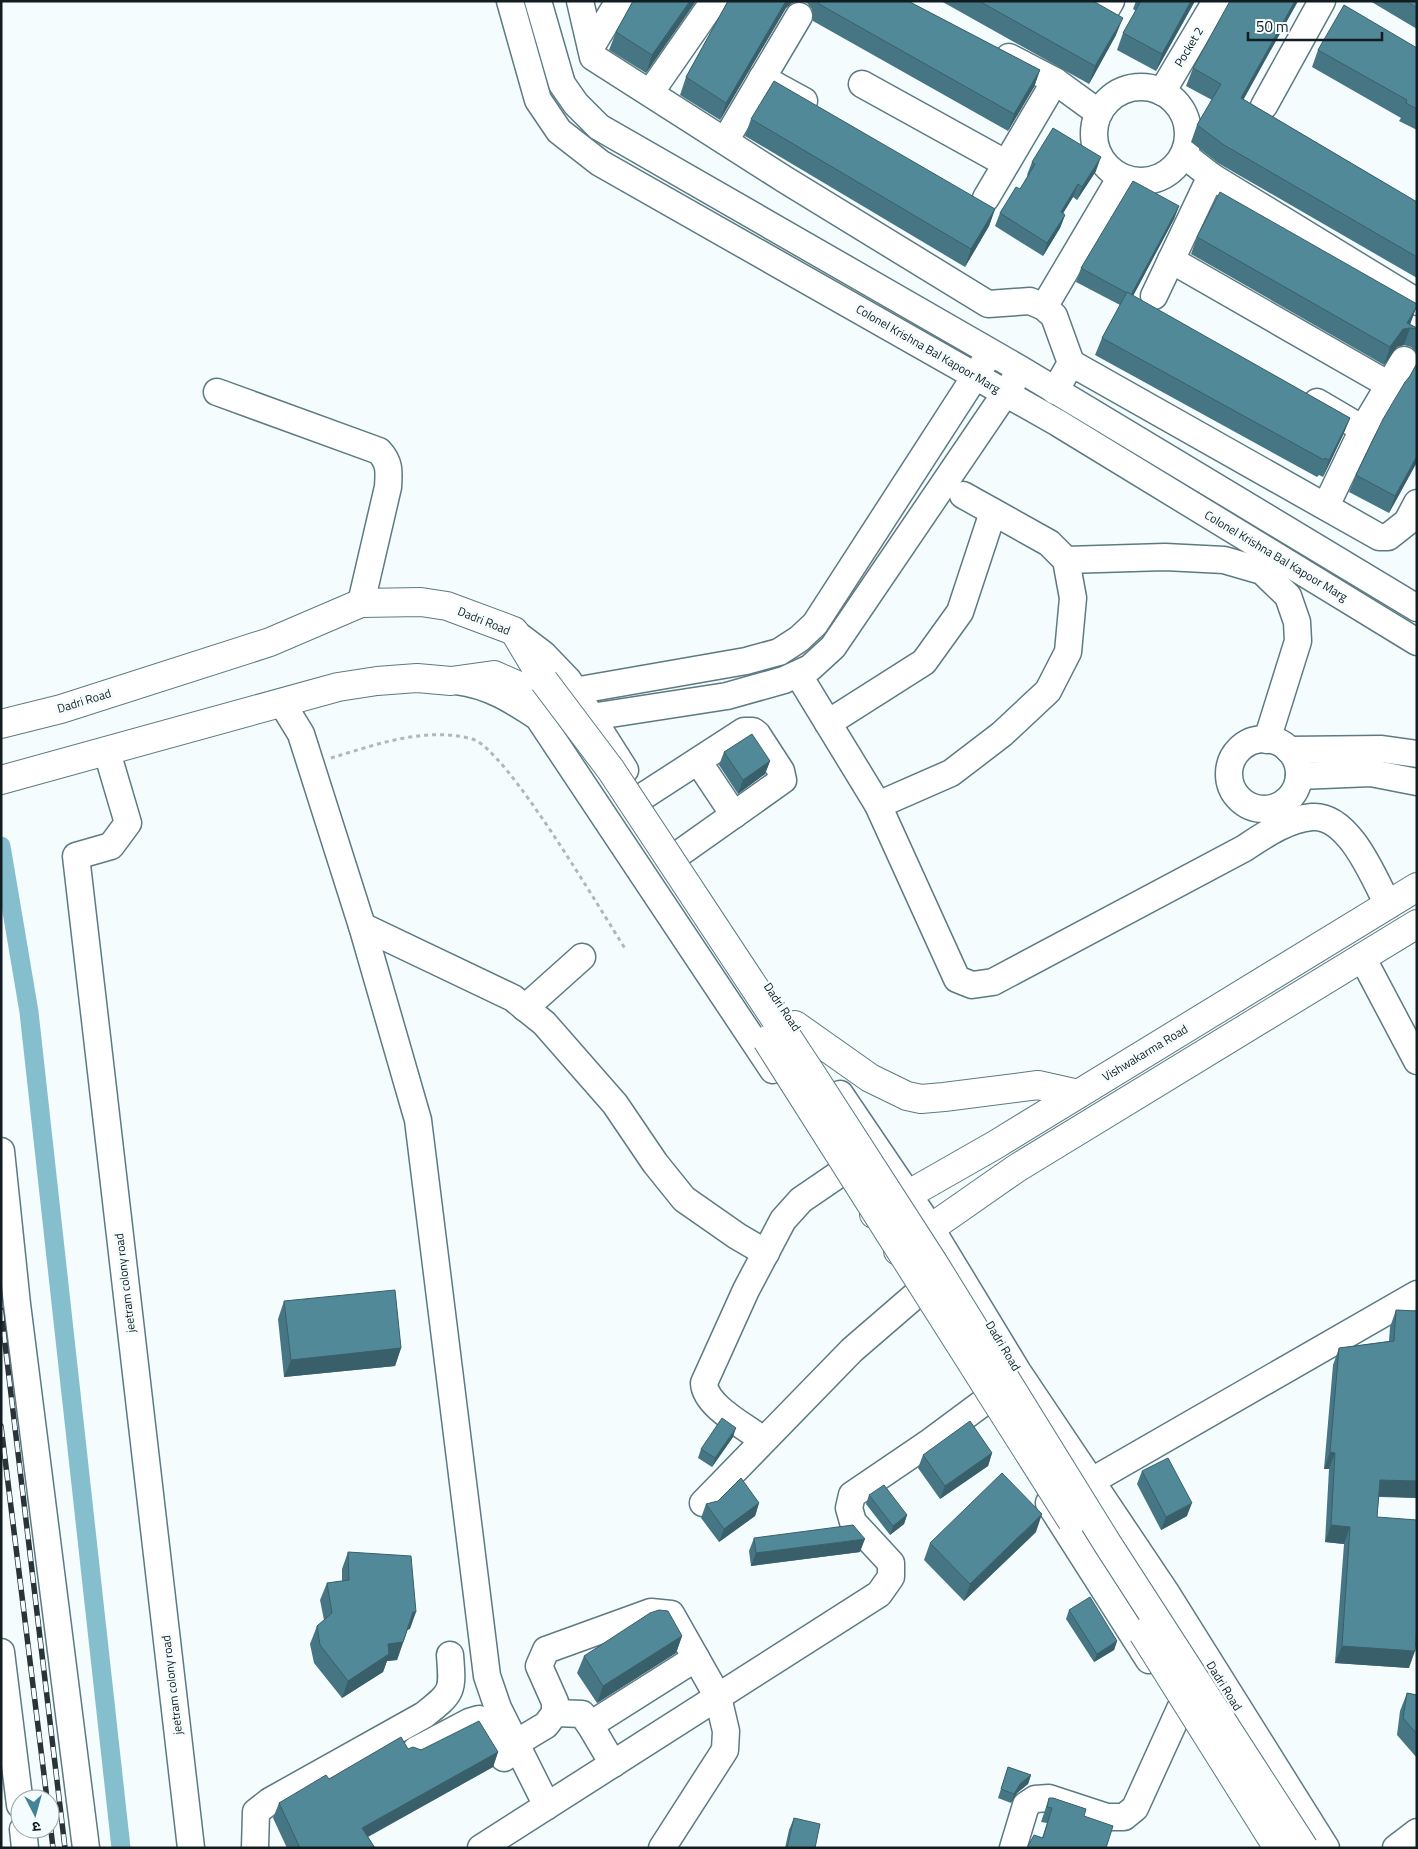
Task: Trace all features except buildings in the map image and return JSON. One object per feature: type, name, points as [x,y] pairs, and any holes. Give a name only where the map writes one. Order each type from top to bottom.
[{"type":"main road","name":"Dadri Road","points":[[1,724],[61,709],[270,642],[362,603],[421,602],[448,606],[514,631]]},
{"type":"main road","points":[[514,631],[539,697],[711,950],[1278,1848]]},
{"type":"main road","points":[[1,780],[72,762],[338,687],[378,680],[417,678],[451,680],[494,675],[539,697],[611,770],[933,1262],[1107,1542],[1304,1848]]},
{"type":"main road","name":"Vishwakarma Road","points":[[872,1216],[907,1194],[995,1145],[1417,887]]},
{"type":"main road","points":[[895,1254],[930,1227],[1017,1168],[1417,924]]},
{"type":"main road","points":[[795,1026],[870,1078],[895,1092],[907,1096],[921,1098],[944,1097],[1038,1084],[1078,1094]]},
{"type":"street","name":"Colonel Krishna Bal Kapoor Marg","points":[[510,1],[538,100],[559,131],[600,163],[976,376],[1417,642]]},
{"type":"street","points":[[538,1],[562,84],[576,104],[598,127],[989,354],[1020,369],[1417,608]]},
{"type":"street","points":[[580,1],[593,57],[988,304],[1030,301],[1044,306],[1054,316],[1070,363],[1378,537],[1388,537],[1407,522],[1417,504]]},
{"type":"street","points":[[591,47],[619,1]]},
{"type":"street","points":[[650,93],[714,1]]},
{"type":"street","name":"Pocket 2","points":[[1162,92],[1216,1]]},
{"type":"street","points":[[1264,106],[1322,1]]},
{"type":"street","points":[[725,141],[798,16]]},
{"type":"street","points":[[986,45],[1055,80],[1099,113]]},
{"type":"street","points":[[762,78],[829,115]]},
{"type":"street","points":[[986,198],[1055,80]]},
{"type":"street","points":[[862,84],[1005,163]]},
{"type":"street","points":[[1142,88],[1162,92],[1171,98],[1184,114],[1188,134],[1184,154],[1175,167],[1162,177],[1141,181],[1121,177],[1104,164],[1095,144],[1095,123],[1099,113],[1105,104],[1121,92],[1142,88]]},
{"type":"street","points":[[1184,154],[1211,176],[1417,302]]},
{"type":"street","points":[[1154,296],[1211,176]]},
{"type":"street","points":[[1044,306],[1121,177]]},
{"type":"street","points":[[1171,260],[1391,386]]},
{"type":"street","points":[[964,339],[988,304]]},
{"type":"street","points":[[989,354],[814,624],[800,638],[779,652],[746,661],[539,697],[554,742],[872,1216],[984,1402],[1180,1709],[1265,1848]]},
{"type":"street","points":[[1326,506],[1363,429],[1391,386],[1404,360]]},
{"type":"street","points":[[1055,391],[1070,363]]},
{"type":"street","points":[[554,742],[591,717],[727,696],[784,680],[810,668],[833,647],[1006,394],[1020,369]]},
{"type":"street","points":[[1294,389],[1363,429]]},
{"type":"street","points":[[217,392],[379,451],[387,460],[389,469],[388,487],[362,603]]},
{"type":"street","points":[[878,805],[951,773],[1002,734],[1048,691],[1068,652],[1073,598],[1066,560],[1049,543],[963,495]]},
{"type":"street","points":[[828,722],[924,662],[960,612],[993,512]]},
{"type":"street","points":[[1066,560],[1165,557],[1224,560],[1262,571],[1288,596],[1297,622],[1298,641],[1278,745]]},
{"type":"street","name":"Dadri Road","points":[[514,631],[543,654],[568,680],[642,797],[930,1227],[1018,1372],[1090,1482],[1165,1591],[1326,1848]]},
{"type":"street","points":[[798,674],[878,805],[957,979],[972,985],[993,982],[1243,849],[1279,827],[1313,816],[1335,823],[1353,841],[1388,905]]},
{"type":"street","points":[[282,703],[301,734],[311,764],[362,926],[418,1120],[487,1676],[488,1714],[547,1806]]},
{"type":"street","points":[[642,797],[744,731],[753,731],[757,734],[781,771],[783,780],[680,853]]},
{"type":"street","points":[[1278,745],[1298,766],[1299,776],[1296,787],[1290,797],[1281,804],[1270,808],[1253,807],[1238,798],[1232,788],[1229,777],[1233,759],[1244,746],[1255,741],[1278,745],[1382,748],[1417,754]]},
{"type":"street","name":"jeetram colony road","points":[[107,752],[128,823],[111,846],[76,856],[191,1848]]},
{"type":"street","points":[[698,760],[734,815]]},
{"type":"street","points":[[1299,776],[1371,773],[1417,782]]},
{"type":"street","points":[[362,926],[513,998],[526,1008],[544,1023],[615,1104],[655,1163],[684,1198],[737,1236],[766,1253]]},
{"type":"street","points":[[526,1008],[582,957]]},
{"type":"street","points":[[1362,957],[1417,1061]]},
{"type":"street","points":[[1,1151],[17,1304],[86,1848]]},
{"type":"street","points":[[763,1440],[712,1403],[705,1392],[704,1383],[783,1220],[802,1200],[842,1172]]},
{"type":"street","points":[[703,1503],[852,1350],[918,1293]]},
{"type":"street","points":[[1053,1509],[1090,1482],[1417,1294]]},
{"type":"street","points":[[481,1848],[879,1594],[891,1577],[891,1563],[853,1522],[848,1508],[852,1495],[930,1442],[984,1402]]},
{"type":"street","points":[[510,1751],[546,1724],[555,1713],[555,1702],[539,1666],[546,1650],[651,1612],[671,1614],[718,1697],[726,1731],[726,1750],[662,1848]]},
{"type":"street","points":[[1,1652],[18,1789]]},
{"type":"street","points":[[255,1848],[256,1812],[270,1800],[424,1715],[446,1697],[453,1683],[450,1655]]},
{"type":"street","points":[[590,1725],[696,1658]]},
{"type":"street","points":[[1013,1848],[1026,1805],[1035,1799],[1049,1798],[1107,1817],[1124,1817],[1135,1808],[1180,1709]]},
{"type":"street","points":[[555,1713],[582,1714],[613,1764]]},
{"type":"street","points":[[416,1750],[488,1714]]},
{"type":"street","points":[[1396,1848],[1417,1832]]},
{"type":"path","points":[[311,764],[390,740],[442,735],[474,739],[502,763],[558,842],[626,950]]},
{"type":"waterway","points":[[1,846],[29,1012],[121,1848]]},
{"type":"railway","points":[[1,1310],[65,1848]]},
{"type":"railway","points":[[1,1426],[46,1789]]},
{"type":"railway","points":[[52,1839],[53,1848]]}]
